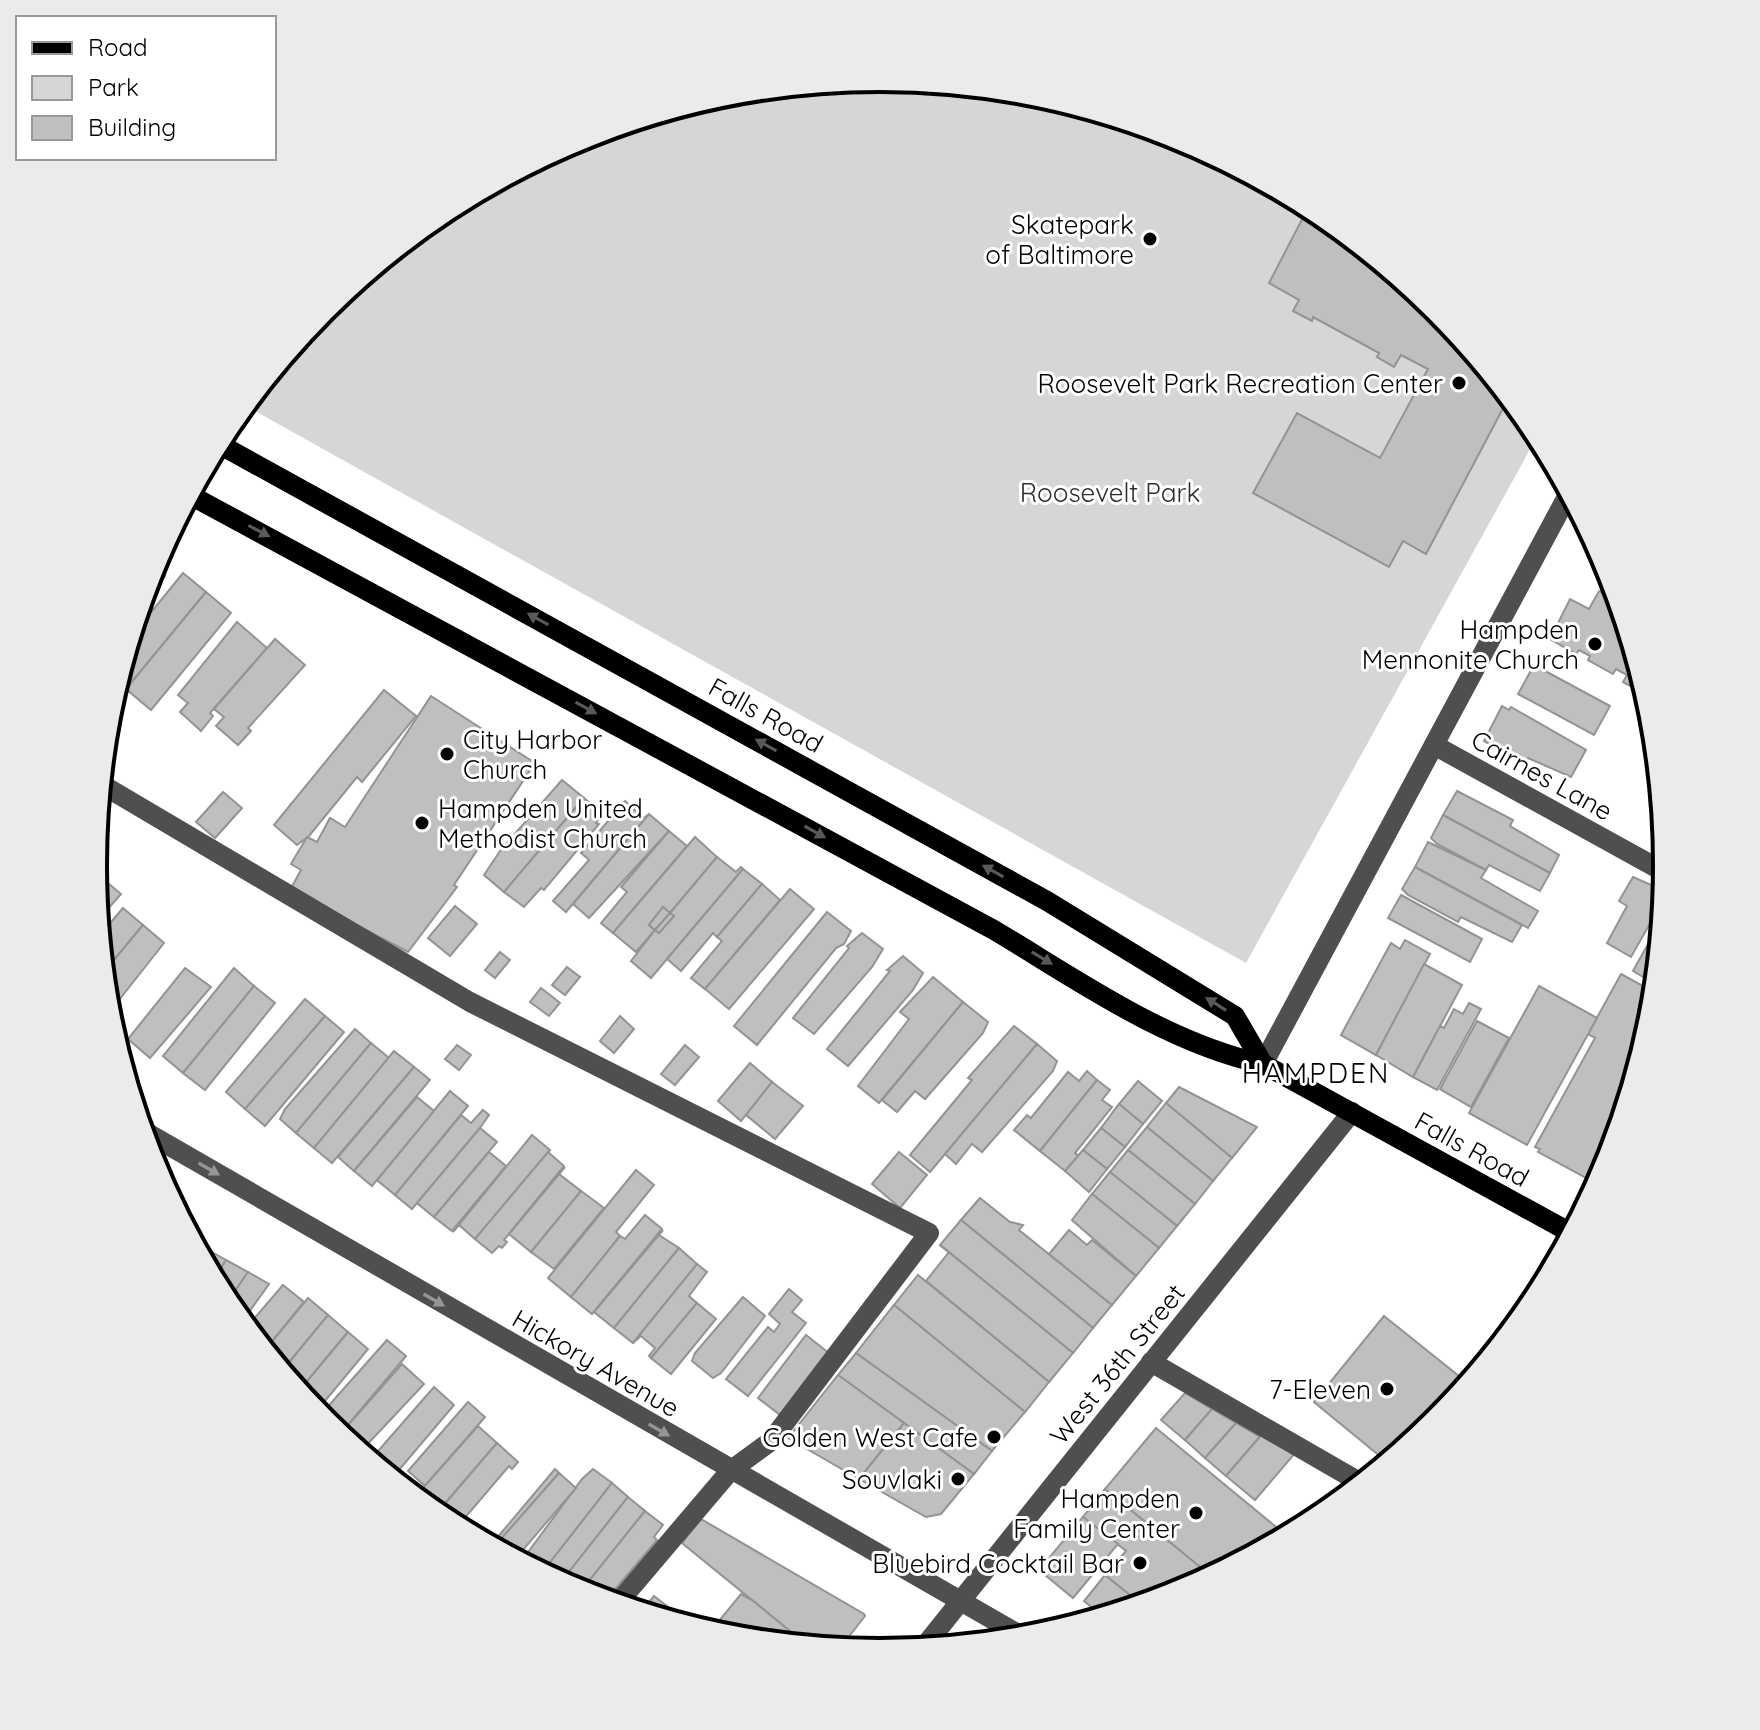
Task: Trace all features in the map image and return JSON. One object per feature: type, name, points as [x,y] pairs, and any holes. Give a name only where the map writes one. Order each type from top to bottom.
[{"type":"main road","name":"Falls Road","points":[[229,449],[1047,901],[1235,1016],[1263,1064]]},
{"type":"main road","name":"Falls Road","points":[[199,500],[980,922],[1108,997],[1191,1040],[1234,1057],[1263,1064],[1562,1228]]},
{"type":"street","points":[[1263,1064],[1563,504]]},
{"type":"street","name":"Cairnes Lane","points":[[1434,745],[1653,866]]},
{"type":"street","points":[[111,790],[470,1002],[929,1233],[771,1441],[730,1471],[625,1594]]},
{"type":"street","name":"West 36th Street","points":[[933,1636],[1352,1112]]},
{"type":"street","name":"Hickory Avenue","points":[[158,1139],[1006,1627]]},
{"type":"street","points":[[1151,1362],[1352,1478]]},
{"type":"green space","name":"Roosevelt Park","points":[[880,92],[931,94],[1031,107],[1080,118],[1176,151],[1266,196],[1351,252],[1427,318],[1493,394],[1531,448],[1246,963],[255,411],[333,318],[409,252],[451,222],[538,172],[584,151],[680,118],[729,107],[829,94]]},
{"type":"building","name":"Roosevelt Park Recreation Center","points":[[1303,218],[1351,252],[1427,318],[1503,408],[1426,554],[1403,541],[1389,567],[1253,493],[1297,413],[1380,458],[1428,369],[1401,355],[1394,367],[1377,357],[1379,353],[1313,317],[1312,321],[1293,311],[1299,300],[1269,283]]},
{"type":"building","points":[[183,573],[206,592],[128,686],[133,665],[149,615]]},
{"type":"building","name":"Hampden Mennonite Church","points":[[1599,591],[1603,593],[1612,617],[1632,687],[1623,682],[1627,675],[1616,669],[1613,674],[1588,660],[1590,656],[1579,650],[1576,654],[1550,639],[1570,599],[1589,609]]},
{"type":"building","points":[[206,592],[231,613],[151,710],[127,690]]},
{"type":"building","points":[[237,622],[267,648],[210,713],[213,716],[201,731],[180,712],[188,703],[178,695]]},
{"type":"building","points":[[275,639],[305,665],[248,728],[251,731],[238,745],[216,726],[224,717],[214,709]]},
{"type":"building","points":[[1534,665],[1610,706],[1594,735],[1518,694]]},
{"type":"building","points":[[384,690],[416,716],[362,782],[357,777],[309,836],[297,845],[274,825]]},
{"type":"building","name":"Hampden United Methodist Church","points":[[431,696],[535,763],[454,885],[457,887],[408,952],[290,890],[301,870],[291,864],[307,837],[317,842],[330,818],[345,827]]},
{"type":"building","points":[[1502,706],[1509,710],[1511,707],[1586,750],[1571,777],[1528,758],[1525,763],[1484,741]]},
{"type":"building","points":[[562,780],[584,798],[504,892],[484,875],[500,851]]},
{"type":"building","points":[[1457,791],[1513,820],[1510,826],[1559,855],[1550,873],[1443,815]]},
{"type":"building","points":[[223,792],[242,808],[215,838],[196,822]]},
{"type":"building","points":[[584,798],[603,814],[596,823],[599,824],[544,890],[541,888],[524,907],[504,892]]},
{"type":"building","points":[[625,801],[644,818],[649,814],[566,912],[553,901],[589,860],[581,853]]},
{"type":"building","points":[[649,814],[669,831],[589,918],[573,904]]},
{"type":"building","points":[[1443,815],[1550,873],[1540,891],[1489,865],[1486,870],[1437,844],[1431,838]]},
{"type":"building","points":[[669,831],[687,846],[613,933],[601,923],[627,892],[621,887]]},
{"type":"building","points":[[695,837],[717,857],[670,913],[663,907],[649,925],[655,930],[636,952],[613,933]]},
{"type":"building","points":[[1428,842],[1486,870],[1481,878],[1538,911],[1528,928],[1415,867]]},
{"type":"building","points":[[717,857],[736,872],[741,867],[743,869],[651,978],[631,961],[655,930],[659,933],[674,916],[670,913]]},
{"type":"building","points":[[1415,867],[1522,925],[1512,942],[1461,917],[1458,922],[1408,895],[1402,889]]},
{"type":"building","points":[[743,869],[762,884],[717,937],[713,933],[681,971],[667,959]]},
{"type":"building","points":[[1633,877],[1652,885],[1650,923],[1631,957],[1607,943],[1627,906],[1619,901]]},
{"type":"building","points":[[108,883],[121,894],[109,908]]},
{"type":"building","points":[[762,884],[780,900],[705,989],[691,978],[722,941],[717,937]]},
{"type":"building","points":[[790,889],[814,909],[729,1009],[705,989]]},
{"type":"building","points":[[1401,895],[1482,939],[1470,962],[1388,918]]},
{"type":"building","points":[[455,906],[477,924],[450,956],[428,938]]},
{"type":"building","points":[[663,907],[670,913],[655,930],[649,925]]},
{"type":"building","points":[[123,908],[143,925],[113,961],[110,924]]},
{"type":"building","points":[[827,912],[851,931],[844,944],[836,948],[757,1045],[734,1026]]},
{"type":"building","points":[[670,913],[674,916],[659,933],[655,930]]},
{"type":"building","points":[[143,925],[164,943],[119,1000],[113,961]]},
{"type":"building","points":[[862,933],[883,949],[872,967],[814,1034],[793,1018],[849,948],[847,946]]},
{"type":"building","points":[[1405,940],[1430,954],[1376,1055],[1341,1035],[1391,943],[1400,949]]},
{"type":"building","points":[[1648,944],[1644,978],[1633,971]]},
{"type":"building","points":[[500,952],[510,960],[495,978],[485,970]]},
{"type":"building","points":[[903,956],[923,973],[913,990],[848,1066],[827,1049],[890,971],[887,970]]},
{"type":"building","points":[[1424,964],[1462,985],[1413,1077],[1376,1055]]},
{"type":"building","points":[[567,967],[580,977],[565,995],[552,985]]},
{"type":"building","points":[[185,968],[211,987],[150,1058],[128,1039]]},
{"type":"building","points":[[234,968],[254,986],[183,1073],[163,1056]]},
{"type":"building","points":[[1621,974],[1643,986],[1627,1065],[1586,1178],[1538,1152],[1540,1149],[1535,1147],[1595,1038],[1588,1034]]},
{"type":"building","points":[[933,977],[963,1002],[879,1103],[858,1086],[909,1019],[900,1012]]},
{"type":"building","points":[[254,986],[275,1003],[205,1090],[183,1073]]},
{"type":"building","points":[[1539,986],[1597,1018],[1527,1145],[1469,1113]]},
{"type":"building","points":[[541,988],[560,1003],[549,1016],[530,1002]]},
{"type":"building","points":[[305,999],[325,1016],[245,1109],[226,1092]]},
{"type":"building","points":[[963,1002],[988,1022],[983,1033],[925,1099],[915,1091],[897,1112],[882,1100]]},
{"type":"building","points":[[1469,1003],[1481,1009],[1437,1090],[1413,1077],[1440,1026],[1444,1028],[1454,1009],[1463,1014]]},
{"type":"building","points":[[325,1016],[344,1032],[265,1126],[245,1109]]},
{"type":"building","points":[[620,1016],[634,1029],[614,1053],[600,1041]]},
{"type":"building","points":[[1477,1021],[1509,1038],[1471,1107],[1440,1089]]},
{"type":"building","points":[[1014,1026],[1037,1044],[930,1172],[910,1155],[972,1080],[968,1078]]},
{"type":"building","points":[[355,1029],[371,1043],[296,1133],[280,1119],[285,1109]]},
{"type":"building","points":[[371,1043],[389,1058],[314,1148],[296,1133]]},
{"type":"building","points":[[1037,1044],[1057,1061],[1053,1071],[982,1152],[972,1144],[956,1164],[945,1154]]},
{"type":"building","points":[[457,1045],[471,1055],[459,1070],[445,1059]]},
{"type":"building","points":[[685,1045],[699,1057],[675,1085],[661,1074]]},
{"type":"building","points":[[394,1051],[414,1067],[332,1163],[314,1148]]},
{"type":"building","points":[[750,1063],[772,1082],[741,1121],[718,1101]]},
{"type":"building","points":[[414,1067],[430,1080],[354,1171],[338,1157]]},
{"type":"building","points":[[1087,1071],[1097,1080],[1040,1151],[1014,1130],[1027,1115],[1031,1118],[1068,1072],[1079,1081]]},
{"type":"building","points":[[1097,1080],[1110,1090],[1102,1100],[1112,1107],[1075,1153],[1079,1156],[1065,1171],[1040,1151]]},
{"type":"building","points":[[1138,1081],[1162,1101],[1143,1124],[1119,1104]]},
{"type":"building","points":[[772,1082],[803,1106],[775,1139],[746,1115]]},
{"type":"building","points":[[1179,1087],[1257,1127],[1232,1158],[1166,1103]]},
{"type":"building","points":[[450,1091],[468,1106],[395,1195],[377,1180]]},
{"type":"building","points":[[417,1097],[434,1111],[372,1186],[354,1171]]},
{"type":"building","points":[[1166,1103],[1232,1158],[1213,1181],[1147,1127]]},
{"type":"building","points":[[1119,1104],[1143,1124],[1125,1147],[1101,1128]]},
{"type":"building","points":[[483,1110],[489,1115],[480,1128],[412,1209],[395,1195],[461,1115],[471,1123]]},
{"type":"building","points":[[1147,1127],[1213,1181],[1195,1204],[1128,1150]]},
{"type":"building","points":[[480,1128],[497,1142],[434,1217],[417,1203]]},
{"type":"building","points":[[1101,1128],[1125,1147],[1107,1169],[1083,1150]]},
{"type":"building","points":[[532,1135],[550,1150],[475,1239],[459,1225],[453,1232]]},
{"type":"building","points":[[1083,1150],[1107,1169],[1089,1192],[1065,1171]]},
{"type":"building","points":[[1128,1150],[1195,1204],[1177,1226],[1110,1172]]},
{"type":"building","points":[[489,1152],[506,1166],[452,1231],[434,1217]]},
{"type":"building","points":[[548,1152],[564,1166],[504,1240],[507,1242],[492,1253],[475,1239]]},
{"type":"building","points":[[899,1152],[927,1175],[900,1208],[872,1184]]},
{"type":"building","points":[[636,1170],[654,1185],[616,1232],[620,1236],[571,1297],[548,1278]]},
{"type":"building","points":[[1110,1172],[1177,1226],[1159,1248],[1092,1194]]},
{"type":"building","points":[[559,1174],[581,1191],[531,1252],[509,1234]]},
{"type":"building","points":[[581,1191],[604,1208],[554,1269],[531,1252]]},
{"type":"building","points":[[1092,1194],[1159,1248],[1136,1276],[1072,1220]]},
{"type":"building","points":[[980,1198],[1010,1222],[1023,1225],[1019,1230],[1112,1305],[1093,1328],[961,1220]]},
{"type":"building","points":[[645,1215],[662,1229],[592,1314],[571,1297],[620,1236],[625,1239]]},
{"type":"building","points":[[961,1220],[1093,1328],[1073,1353],[940,1245]]},
{"type":"building","points":[[663,1230],[659,1235],[679,1248],[614,1328],[594,1312]]},
{"type":"building","points":[[1069,1230],[1087,1245],[1092,1240],[1136,1276],[1112,1305],[1049,1254]]},
{"type":"building","points":[[679,1248],[697,1264],[633,1343],[614,1328]]},
{"type":"building","points":[[211,1252],[226,1260],[221,1268]]},
{"type":"building","points":[[949,1252],[1073,1353],[1049,1382],[926,1281]]},
{"type":"building","points":[[226,1260],[248,1272],[235,1291],[221,1268]]},
{"type":"building","points":[[697,1264],[707,1272],[689,1296],[697,1303],[651,1358],[649,1356],[655,1348],[641,1336],[633,1343]]},
{"type":"building","points":[[248,1272],[269,1284],[249,1311],[235,1291]]},
{"type":"building","points":[[918,1275],[1049,1382],[1025,1412],[894,1305]]},
{"type":"building","points":[[283,1285],[304,1302],[272,1342],[254,1318]]},
{"type":"building","points":[[789,1289],[802,1300],[792,1312],[806,1323],[748,1396],[726,1379],[768,1327],[774,1332],[780,1324],[769,1314]]},
{"type":"building","points":[[743,1297],[765,1316],[721,1373],[713,1378],[692,1361],[695,1353]]},
{"type":"building","points":[[308,1298],[328,1315],[289,1363],[272,1342]]},
{"type":"building","points":[[697,1303],[716,1319],[671,1374],[651,1358]]},
{"type":"building","points":[[894,1305],[1025,1412],[992,1451],[856,1353]]},
{"type":"building","points":[[328,1315],[348,1332],[306,1383],[289,1363]]},
{"type":"building","name":"7-Eleven","points":[[1384,1316],[1460,1377],[1427,1412],[1379,1455],[1314,1402]]},
{"type":"building","points":[[348,1332],[368,1349],[324,1402],[306,1383]]},
{"type":"building","points":[[806,1335],[830,1354],[780,1415],[758,1398]]},
{"type":"building","points":[[387,1340],[406,1356],[348,1425],[328,1406]]},
{"type":"building","points":[[856,1353],[992,1451],[974,1474],[838,1375]]},
{"type":"building","points":[[402,1364],[424,1384],[368,1444],[348,1426]]},
{"type":"building","points":[[838,1375],[904,1423],[859,1479],[788,1438]]},
{"type":"building","points":[[434,1387],[454,1405],[399,1470],[377,1452]]},
{"type":"building","points":[[1185,1393],[1212,1409],[1185,1440],[1161,1420]]},
{"type":"building","points":[[468,1402],[485,1417],[425,1486],[408,1471]]},
{"type":"building","points":[[1212,1409],[1236,1423],[1205,1458],[1185,1440]]},
{"type":"building","points":[[904,1423],[974,1474],[941,1514],[926,1517],[859,1479]]},
{"type":"building","points":[[1236,1423],[1259,1436],[1263,1433],[1226,1476],[1205,1458]]},
{"type":"building","points":[[478,1426],[497,1443],[445,1504],[423,1488]]},
{"type":"building","name":"Hampden Family Center","points":[[1156,1428],[1277,1528],[1201,1568],[1105,1489]]},
{"type":"building","points":[[1263,1433],[1296,1452],[1255,1500],[1226,1476]]},
{"type":"building","points":[[497,1443],[518,1462],[512,1469],[509,1466],[466,1517],[445,1504]]},
{"type":"building","points":[[555,1469],[559,1473],[501,1539],[498,1537]]},
{"type":"building","points":[[593,1469],[612,1483],[549,1563],[528,1553],[582,1479]]},
{"type":"building","points":[[559,1473],[576,1488],[523,1550],[501,1539]]},
{"type":"building","points":[[612,1483],[628,1497],[569,1572],[549,1563]]},
{"type":"building","points":[[1105,1489],[1201,1568],[1131,1596],[1105,1575],[1126,1551],[1083,1517]]},
{"type":"building","points":[[628,1497],[645,1511],[589,1581],[569,1572]]},
{"type":"building","points":[[645,1511],[663,1525],[654,1537],[657,1540],[614,1590],[589,1581]]},
{"type":"building","points":[[1083,1517],[1118,1544],[1073,1598],[1039,1570]]},
{"type":"building","points":[[701,1519],[865,1616],[849,1637],[791,1632],[682,1543]]},
{"type":"building","points":[[1105,1575],[1131,1596],[1093,1608],[1084,1601]]},
{"type":"building","points":[[741,1594],[791,1632],[779,1631],[719,1621]]},
{"type":"building","points":[[654,1596],[671,1609],[649,1602]]},
{"type":"place","name":"Skatepark of Baltimore","points":[[1150,239]]},
{"type":"place","name":"Roosevelt Park Recreation Center","points":[[1459,383]]},
{"type":"place","name":"Hampden Mennonite Church","points":[[1595,644]]},
{"type":"place","name":"City Harbor Church","points":[[447,754]]},
{"type":"place","name":"Hampden United Methodist Church","points":[[422,823]]},
{"type":"place","name":"7-Eleven","points":[[1387,1389]]},
{"type":"place","name":"Golden West Cafe","points":[[994,1437]]},
{"type":"place","name":"Souvlaki","points":[[958,1479]]},
{"type":"place","name":"Hampden Family Center","points":[[1196,1513]]},
{"type":"place","name":"Bluebird Cocktail Bar","points":[[1140,1563]]},
{"type":"district","name":"HAMPDEN","points":[[1316,1072]]}]
